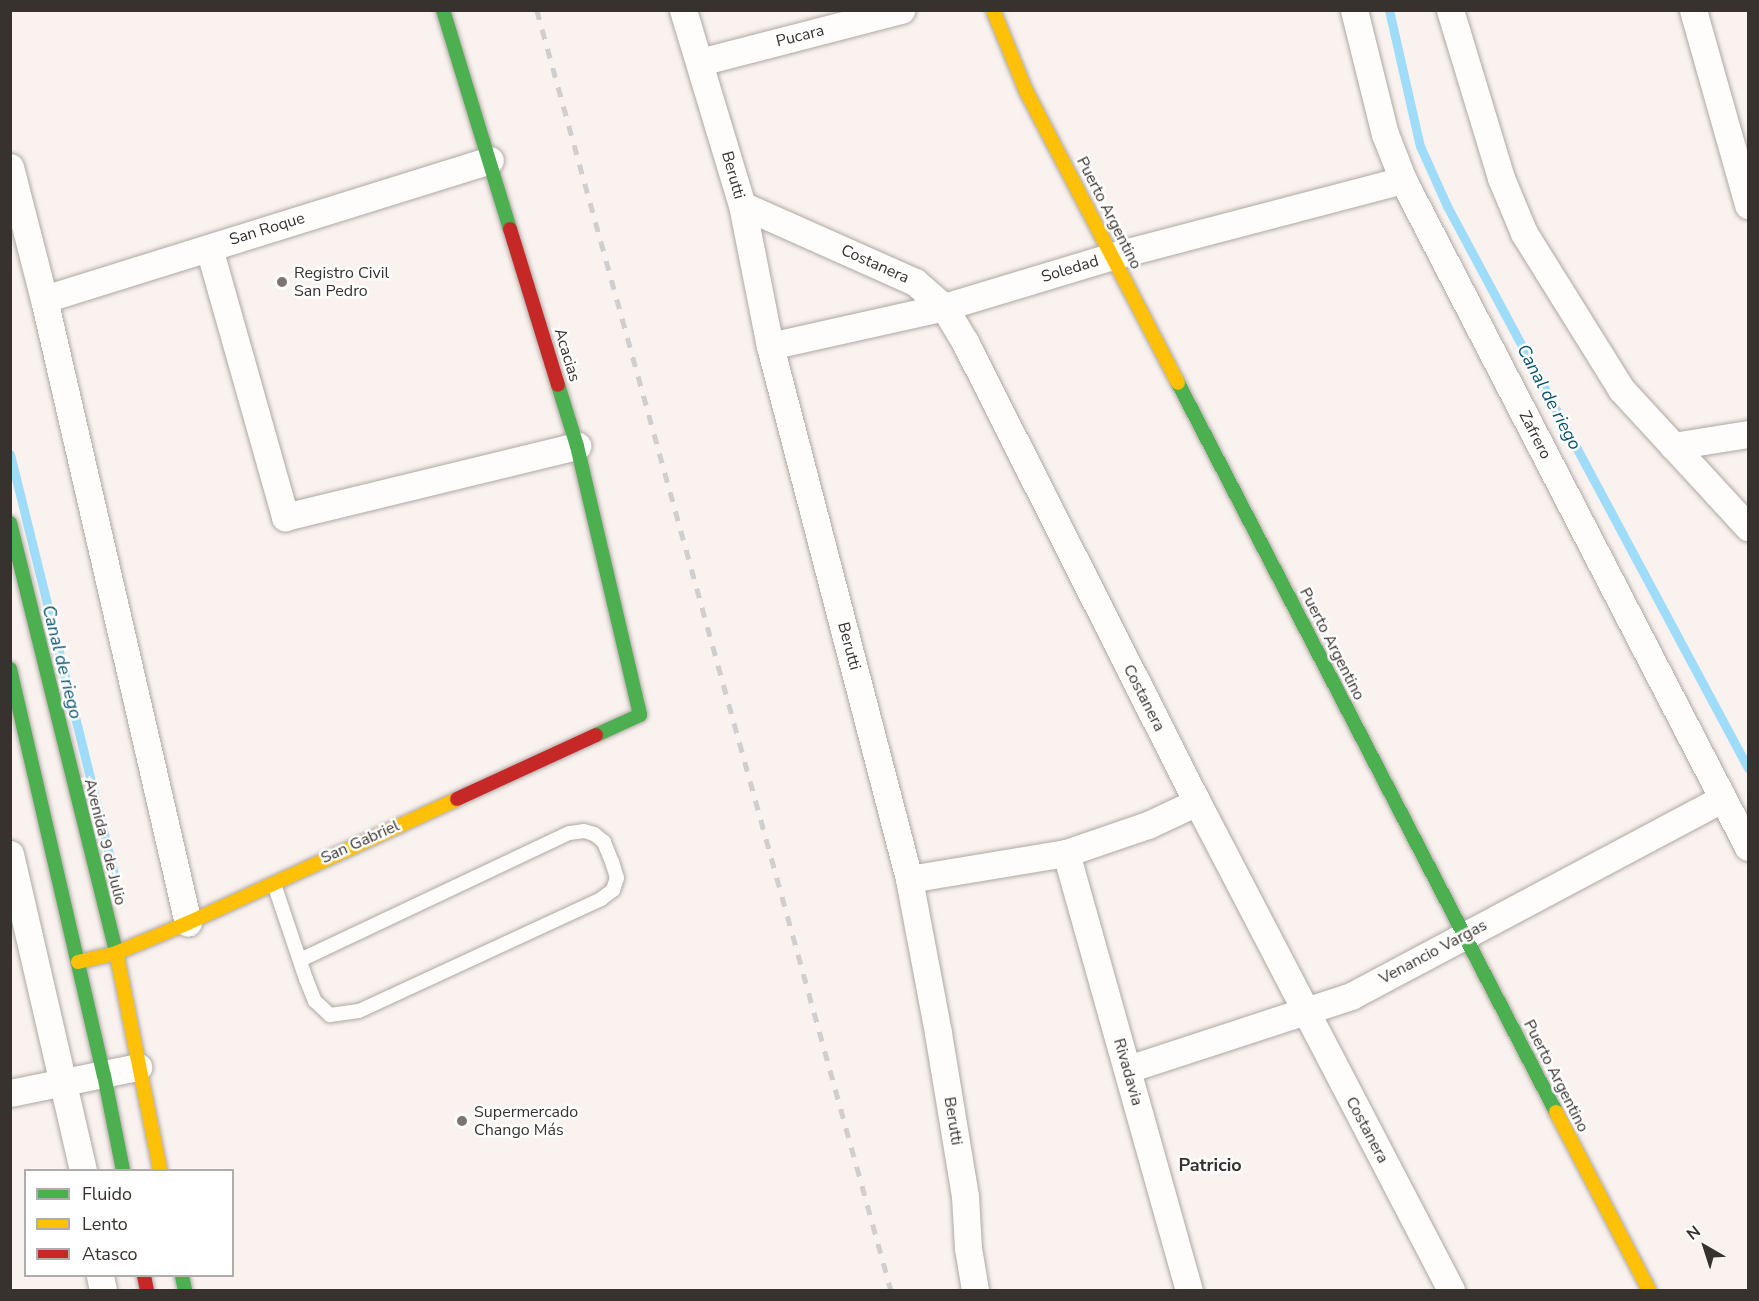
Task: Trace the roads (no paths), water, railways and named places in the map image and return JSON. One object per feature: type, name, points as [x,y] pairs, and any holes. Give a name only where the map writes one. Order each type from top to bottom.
[{"type":"street","name":"Acacias","points":[[443,10],[577,446],[640,715]]},
{"type":"street","name":"Berutti","points":[[683,10],[742,205],[770,346],[909,879],[963,1184],[968,1248],[975,1290]]},
{"type":"street","name":"Pucara","points":[[700,62],[901,10]]},
{"type":"street","name":"Puerto Argentino","points":[[993,10],[1026,91],[1649,1290]]},
{"type":"street","name":"Zafrero","points":[[1354,10],[1385,134],[1403,180],[1749,846]]},
{"type":"street","points":[[1450,10],[1501,178],[1524,233],[1621,389],[1749,527]]},
{"type":"street","points":[[1692,10],[1749,205]]},
{"type":"street","name":"San Roque","points":[[44,300],[490,160]]},
{"type":"street","points":[[10,167],[44,300],[188,922]]},
{"type":"street","name":"Soledad","points":[[770,346],[944,307],[1113,256],[1403,180]]},
{"type":"street","name":"Costanera","points":[[742,205],[915,282],[944,307],[1197,802],[1451,1290]]},
{"type":"street","points":[[209,248],[285,517],[577,446]]},
{"type":"street","points":[[1673,446],[1749,434]]},
{"type":"street","name":"Avenida 9 de Julio","points":[[10,523],[116,953],[160,1169]]},
{"type":"street","points":[[10,669],[104,1075],[123,1169]]},
{"type":"street","name":"San Gabriel","points":[[78,962],[116,953],[188,922],[640,715]]},
{"type":"street","name":"Venancio Vargas","points":[[1128,1070],[1351,996],[1723,798]]},
{"type":"street","points":[[909,879],[1066,853],[1148,825],[1197,802]]},
{"type":"street","name":"Rivadavia","points":[[1066,853],[1189,1290]]},
{"type":"street","points":[[10,854],[82,1169]]},
{"type":"street","points":[[10,1093],[138,1067]]},
{"type":"lane","points":[[273,882],[300,960],[315,1001],[330,1015],[359,1011],[601,899],[613,890],[617,878],[604,842],[594,834],[584,831],[569,833],[300,960]]},
{"type":"waterway","name":"Canal de riego","points":[[1389,10],[1420,146],[1447,206],[1748,768]]},
{"type":"waterway","name":"Canal de riego","points":[[10,454],[113,871]]},
{"type":"railway","points":[[537,10],[891,1290]]},
{"type":"place","name":"Registro Civil San Pedro","points":[[282,282]]},
{"type":"place","name":"Supermercado Chango Más","points":[[462,1121]]},
{"type":"district","name":"Patricio","points":[[1210,1165]]}]
